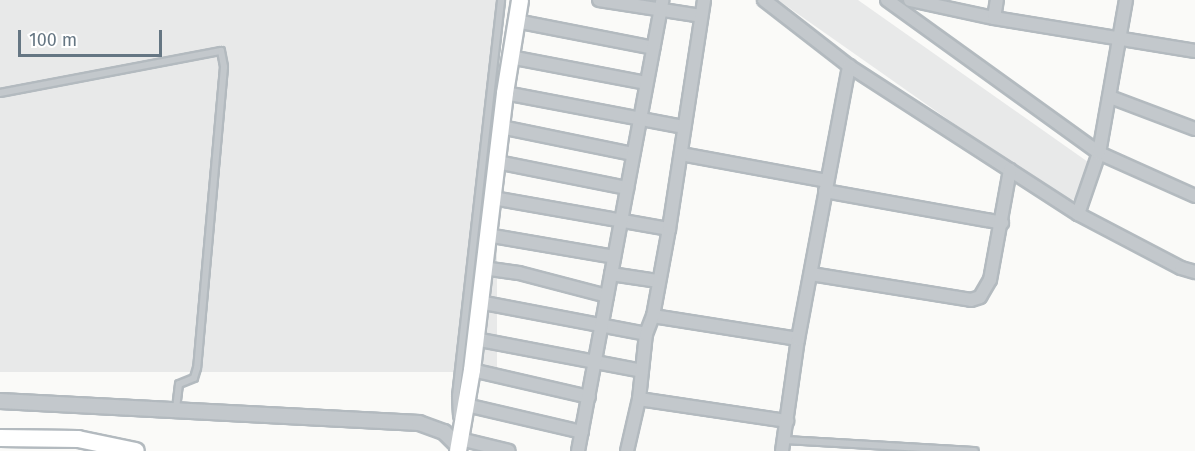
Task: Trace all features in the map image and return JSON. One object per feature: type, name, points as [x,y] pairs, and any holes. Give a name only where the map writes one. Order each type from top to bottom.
[{"type":"main road","points":[[459,445],[472,370],[505,93],[520,0]]},
{"type":"main road","points":[[0,438],[78,439],[136,451]]},
{"type":"street","points":[[599,0],[661,6],[701,16]]},
{"type":"street","points":[[627,451],[639,399],[646,334],[653,316],[669,229],[704,0]]},
{"type":"street","points":[[764,0],[849,66],[1078,214],[1181,268],[1195,272]]},
{"type":"street","points":[[887,0],[1099,153],[1195,196]]},
{"type":"street","points":[[910,0],[994,18],[1195,51]]},
{"type":"street","points":[[994,18],[997,0]]},
{"type":"street","points":[[1078,214],[1099,153],[1125,0]]},
{"type":"street","points":[[578,451],[661,6]]},
{"type":"street","points":[[516,21],[653,48]]},
{"type":"street","points":[[510,57],[646,83]]},
{"type":"street","points":[[783,446],[798,339],[849,66]]},
{"type":"street","points":[[505,93],[683,127]]},
{"type":"street","points":[[1110,97],[1195,129]]},
{"type":"street","points":[[501,127],[633,154]]},
{"type":"street","points":[[681,154],[1002,223]]},
{"type":"street","points":[[497,162],[627,188]]},
{"type":"street","points":[[811,274],[971,300],[980,297],[986,291],[1002,223],[1010,170]]},
{"type":"street","points":[[493,198],[669,229]]},
{"type":"street","points":[[487,235],[614,257]]},
{"type":"street","points":[[483,268],[519,273],[607,296]]},
{"type":"street","points":[[611,274],[658,281]]},
{"type":"street","points":[[479,302],[646,334]]},
{"type":"street","points":[[653,316],[798,339]]},
{"type":"street","points":[[475,339],[642,371]]},
{"type":"street","points":[[472,370],[589,397]]},
{"type":"street","points":[[639,399],[788,421]]},
{"type":"street","points":[[0,401],[419,423],[444,432],[459,445],[509,451]]},
{"type":"street","points":[[466,405],[582,432]]},
{"type":"lane","points":[[459,445],[456,396],[501,0]]},
{"type":"lane","points":[[0,93],[221,51],[224,67],[197,368],[194,378],[179,384],[176,412]]},
{"type":"lane","points":[[783,446],[975,451]]},
{"type":"shaded area","points":[[0,0],[497,0],[497,372],[0,372]]},
{"type":"shaded area","points":[[778,0],[858,0],[1088,162],[1077,199],[1071,200],[990,149]]}]
